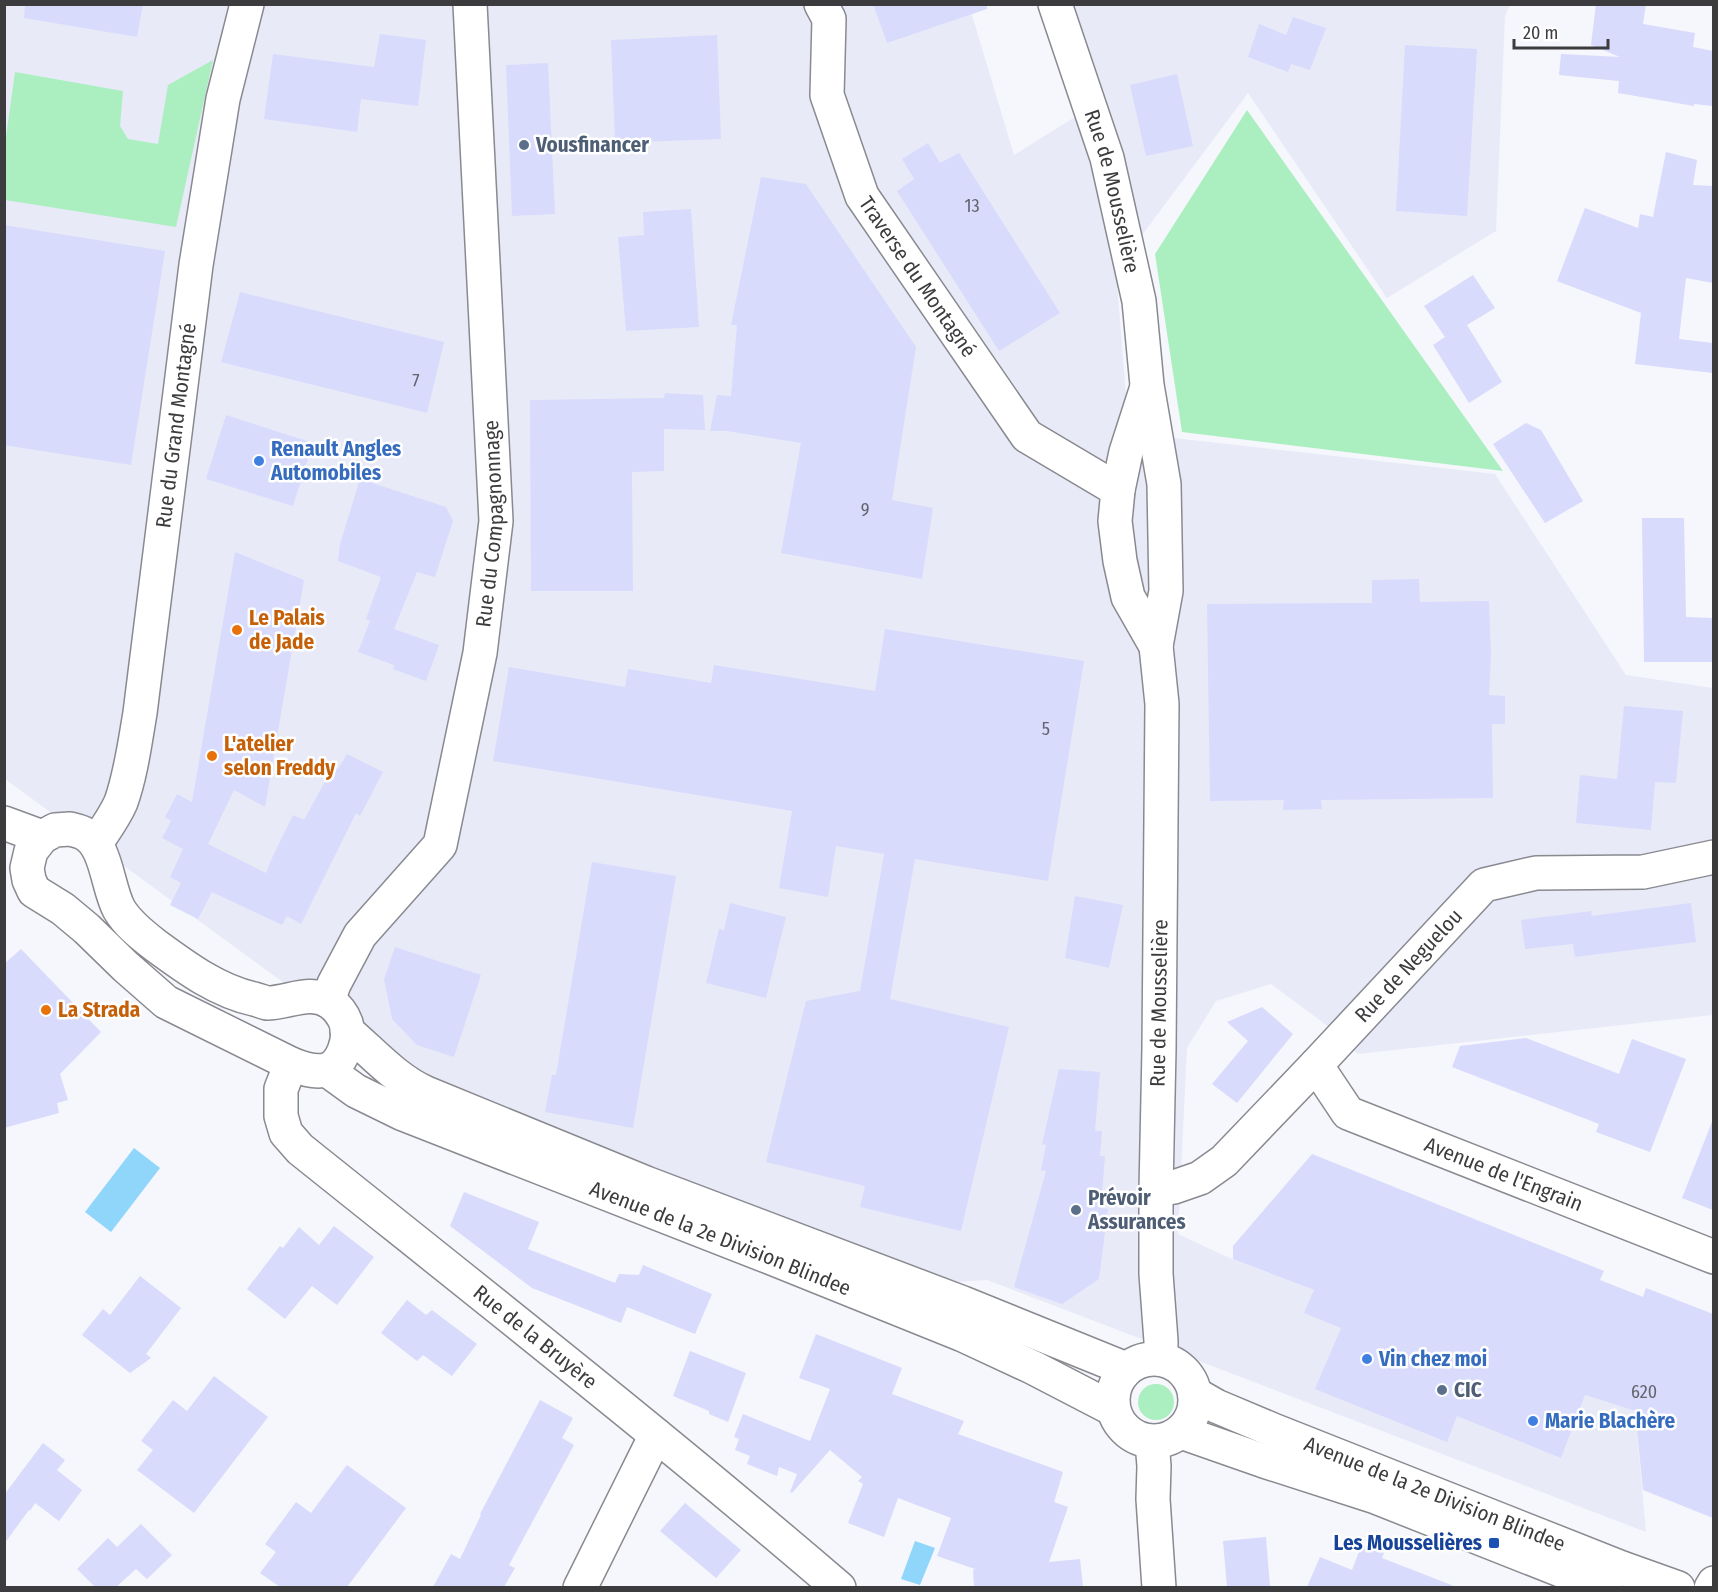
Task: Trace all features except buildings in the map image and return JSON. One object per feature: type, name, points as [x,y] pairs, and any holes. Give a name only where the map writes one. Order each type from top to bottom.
[{"type":"street","name":"Rue du Grand Montagné","points":[[96,843],[120,803],[140,713],[196,265],[223,99],[247,4]]},
{"type":"street","name":"Rue du Compagnonnage","points":[[328,1000],[333,984],[360,935],[440,845],[480,653],[496,521],[471,4]]},
{"type":"street","name":"Traverse du Montagné","points":[[821,4],[828,19],[827,95],[862,196],[1027,436],[1118,490]]},
{"type":"street","name":"Rue de Mousselière","points":[[1055,4],[1107,158],[1139,301],[1147,385],[1164,484],[1166,591],[1156,646],[1162,704],[1156,1190],[1156,1274],[1161,1359]]},
{"type":"street","name":"Rue de Mousselière","points":[[1147,385],[1126,452],[1118,490],[1115,521],[1120,561],[1128,597],[1156,646]]},
{"type":"street","points":[[4,823],[42,837]]},
{"type":"street","points":[[70,829],[84,833],[96,843],[102,854],[110,886],[120,911],[139,933],[188,969],[234,995],[267,1003],[312,996],[328,1000],[340,1010],[347,1031],[344,1052],[337,1062],[327,1070],[310,1071],[291,1064],[166,1002],[87,929],[63,909],[34,891],[29,880],[16,864],[42,837],[56,830],[70,829]]},
{"type":"street","name":"Rue de Neguelou","points":[[1156,1190],[1174,1187],[1200,1178],[1224,1161],[1484,885],[1536,873],[1643,872],[1713,857]]},
{"type":"street","name":"Avenue de la 2e Division Blindee","points":[[347,1031],[391,1072],[426,1094],[646,1183],[963,1303],[1126,1369]]},
{"type":"street","name":"Rue de la Bruyère","points":[[291,1064],[281,1089],[281,1116],[286,1133],[300,1149],[656,1435],[838,1587]]},
{"type":"street","name":"Avenue de l'Engrain","points":[[1316,1065],[1348,1113],[1713,1257]]},
{"type":"street","name":"Avenue de la 2e Division Blindee","points":[[327,1070],[356,1091],[403,1114],[963,1335],[1034,1368],[1113,1410]]},
{"type":"street","points":[[1161,1359],[1178,1366],[1191,1380],[1195,1394],[1194,1411],[1189,1423],[1166,1437],[1139,1439],[1127,1432],[1118,1422],[1113,1410],[1112,1395],[1117,1381],[1126,1369],[1142,1360],[1161,1359]]},
{"type":"street","name":"Avenue de la 2e Division Blindee","points":[[1195,1394],[1216,1406],[1284,1434],[1622,1568],[1678,1587]]},
{"type":"street","points":[[580,1587],[656,1435]]},
{"type":"street","points":[[1159,1587],[1153,1499],[1154,1466],[1166,1437]]},
{"type":"street","name":"Avenue de la 2e Division Blindee","points":[[1166,1437],[1372,1496],[1606,1587]]},
{"type":"street","points":[[1711,1587],[1713,1583]]},
{"type":"shaded area","points":[[5,5],[969,5],[1014,155],[1075,117],[1050,5],[1510,5],[1505,16],[1496,231],[1387,298],[1248,93],[1116,270],[1129,433],[1495,474],[1626,675],[1713,688],[1713,1015],[1358,1054],[1329,1027],[1271,984],[1216,1001],[1187,1048],[1178,1234],[1225,1256],[1585,1395],[1635,1411],[1646,1532],[987,1280],[941,1283],[410,1075],[5,779]]},
{"type":"green space","points":[[213,60],[176,227],[5,200],[5,144],[15,72],[123,91],[120,126],[128,139],[158,144],[168,85]]},
{"type":"green space","points":[[1247,110],[1503,471],[1182,432],[1155,254]]},
{"type":"green space","points":[[1156,1384],[1169,1389],[1174,1402],[1169,1415],[1156,1420],[1143,1415],[1138,1402],[1143,1389]]},
{"type":"water","points":[[134,1148],[160,1168],[111,1232],[85,1212]]},
{"type":"water","points":[[915,1541],[935,1548],[920,1585],[901,1579]]},
{"type":"place","name":"Vousfinancer","points":[[524,145]]},
{"type":"place","name":"Renault Angles Automobiles","points":[[259,461]]},
{"type":"place","name":"Le Palais de Jade","points":[[237,630]]},
{"type":"place","name":"L'atelier selon Freddy","points":[[212,756]]},
{"type":"place","name":"La Strada","points":[[46,1010]]},
{"type":"place","name":"Prévoir Assurances","points":[[1076,1210]]},
{"type":"place","name":"Vin chez moi","points":[[1367,1359]]},
{"type":"place","name":"CIC","points":[[1442,1390]]},
{"type":"place","name":"Marie Blachère","points":[[1533,1421]]},
{"type":"place","name":"Les Mousselières","points":[[1494,1543]]}]
